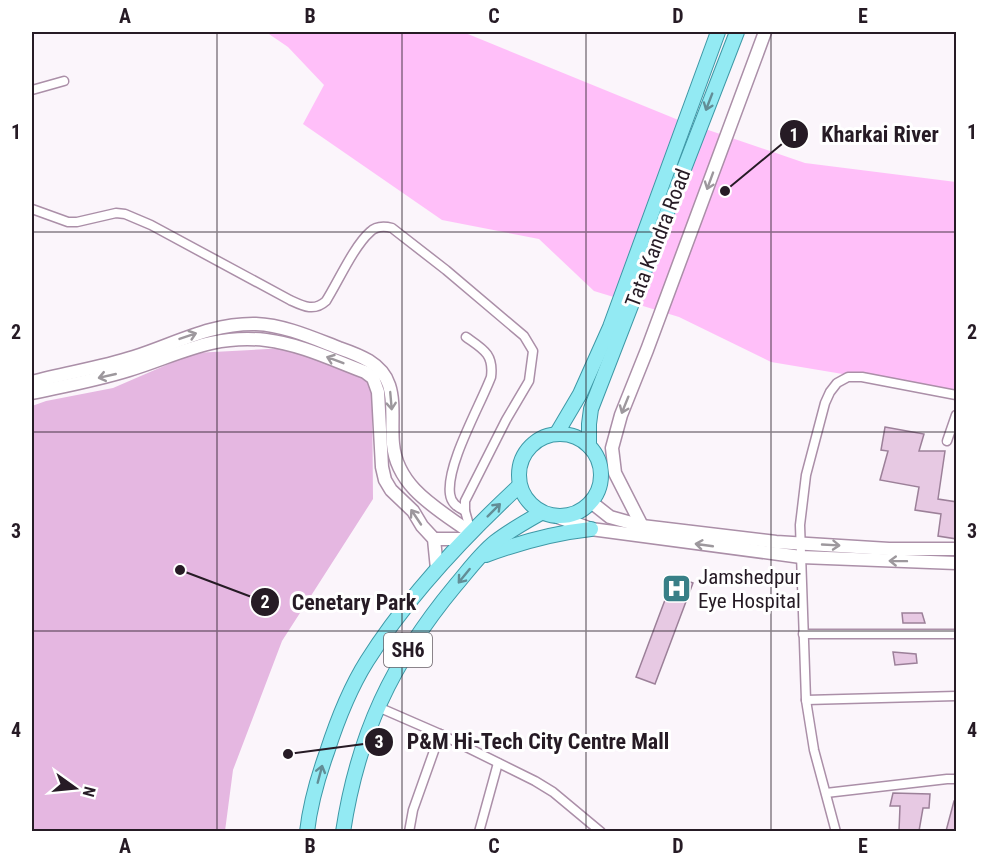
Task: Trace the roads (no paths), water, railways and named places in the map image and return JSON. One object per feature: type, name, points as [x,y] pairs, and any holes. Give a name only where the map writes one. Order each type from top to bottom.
[{"type":"main road","name":"Tata Kandra Road","points":[[590,446],[591,409],[615,331],[737,32]]},
{"type":"main road","points":[[557,433],[615,331],[716,37]]},
{"type":"main road","points":[[557,433],[574,436],[590,446],[598,459],[601,476],[598,492],[591,502],[576,513],[558,517],[541,513],[527,502],[519,486],[519,467],[526,451],[539,439],[557,433]]},
{"type":"main road","name":"SH6","points":[[307,831],[320,772],[334,730],[366,661],[437,570],[519,486]]},
{"type":"main road","name":"SH6","points":[[343,831],[360,753],[378,707],[399,664],[431,615],[482,554],[507,534],[541,513]]},
{"type":"main road","points":[[468,536],[482,554],[556,533],[591,529]]},
{"type":"street","points":[[642,526],[615,473],[612,448],[621,415],[765,32]]},
{"type":"street","points":[[32,90],[64,81]]},
{"type":"street","points":[[32,209],[69,222],[116,213],[125,214],[151,225],[290,300],[312,308],[321,306],[326,301],[370,232],[386,226],[392,228],[524,336],[533,351],[529,381],[506,420],[465,501],[468,536]]},
{"type":"street","points":[[32,382],[124,360],[215,328],[258,324],[279,327],[360,356],[384,375],[391,396],[395,457],[398,467],[410,485],[468,536]]},
{"type":"street","points":[[465,511],[454,505],[450,494],[452,475],[491,377],[492,366],[490,357],[466,337]]},
{"type":"street","points":[[32,393],[130,369],[199,344],[220,340],[256,339],[290,344],[365,372],[373,378],[378,392],[382,467],[385,480],[434,539],[437,570]]},
{"type":"street","points":[[836,831],[814,750],[806,700],[800,525],[806,474],[825,403],[837,383],[848,377],[862,377],[957,395]]},
{"type":"street","points":[[947,441],[957,414]]},
{"type":"street","points":[[398,496],[410,485]]},
{"type":"street","points":[[591,502],[610,517],[642,526],[801,544],[890,549],[957,549]]},
{"type":"street","points":[[558,517],[591,529],[801,557],[957,563]]},
{"type":"street","points":[[434,539],[468,536]]},
{"type":"street","points":[[803,634],[957,634]]},
{"type":"street","points":[[806,700],[957,696]]},
{"type":"street","points":[[378,707],[440,734],[535,781],[553,792],[601,831]]},
{"type":"street","points":[[409,831],[413,810],[440,734]]},
{"type":"street","points":[[479,831],[498,763]]},
{"type":"street","points":[[826,793],[957,779]]},
{"type":"place","name":"Kharkai River","points":[[725,191]]},
{"type":"place","name":"Cenetary Park","points":[[180,570]]},
{"type":"place","name":"Jamshedpur Eye Hospital","points":[[677,589]]},
{"type":"place","name":"P&M Hi-Tech City Centre Mall","points":[[288,754]]}]
